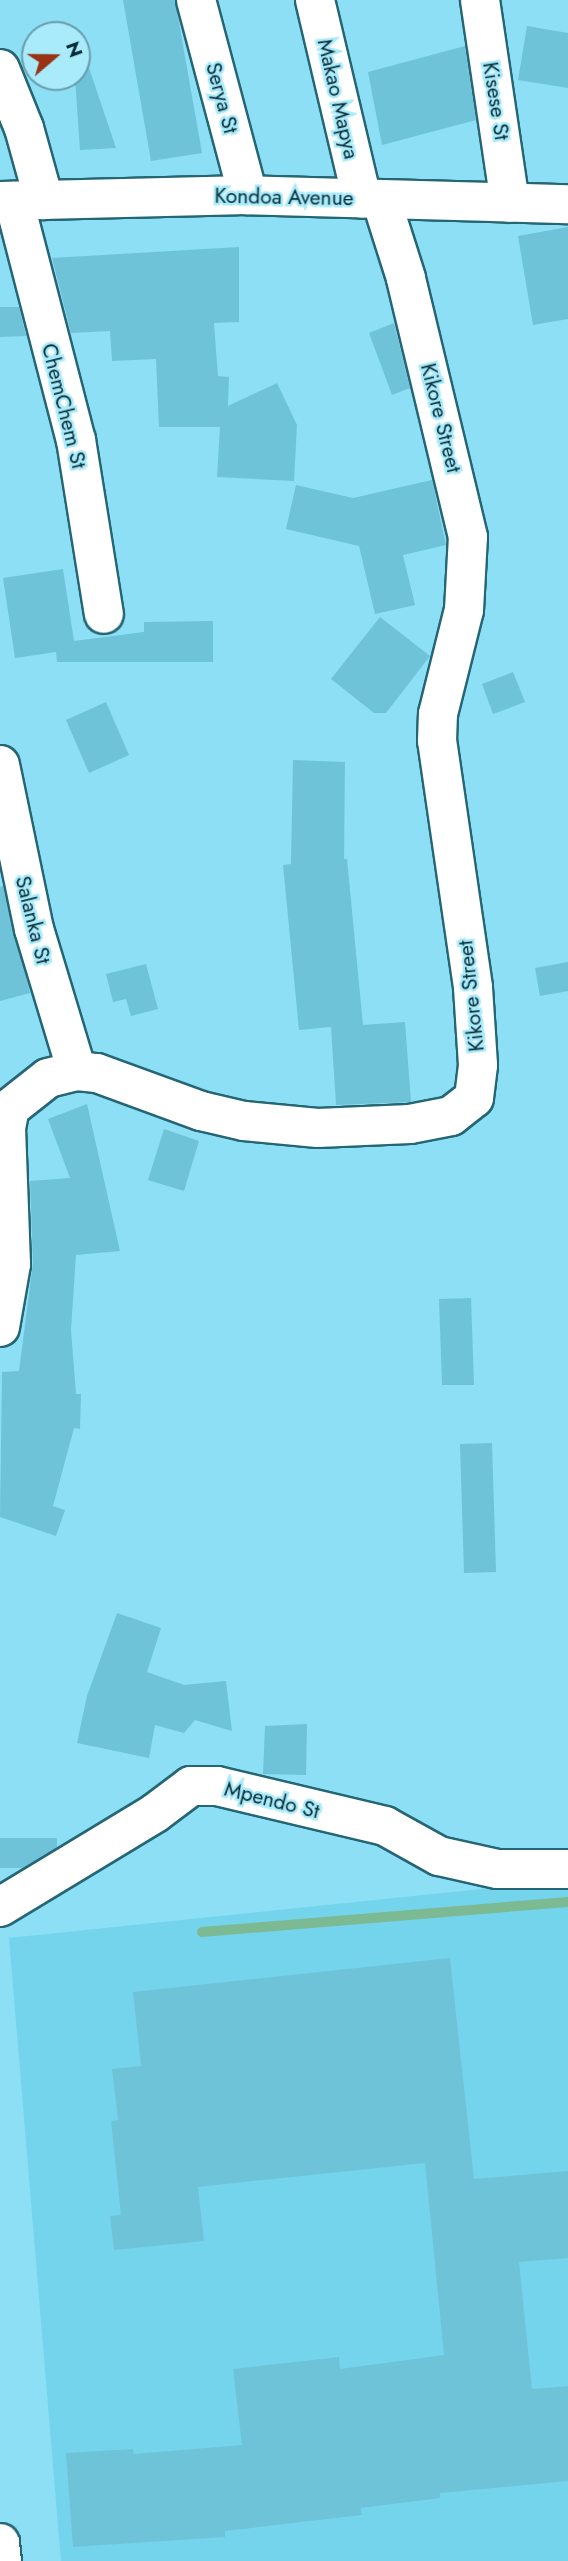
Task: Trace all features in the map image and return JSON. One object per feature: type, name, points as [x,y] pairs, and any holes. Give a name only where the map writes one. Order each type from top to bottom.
[{"type":"street","name":"Serya St","points":[[196,0],[248,195]]},
{"type":"street","name":"Makao Mapya","points":[[315,0],[371,199]]},
{"type":"street","name":"Kisese St","points":[[480,0],[502,124],[510,203]]},
{"type":"street","name":"ChemChem St","points":[[0,69],[24,128],[19,201],[76,440],[104,614]]},
{"type":"street","name":"Kondoa Avenue","points":[[19,201],[248,195],[568,204]]},
{"type":"street","name":"Kikore Street","points":[[0,1327],[11,1264],[6,1128],[10,1108],[32,1086],[77,1071],[97,1073],[233,1119],[318,1128],[420,1122],[451,1116],[474,1098],[478,1065],[473,987],[437,741],[438,714],[464,610],[468,537],[406,278],[371,199]]},
{"type":"street","name":"Salanka St","points":[[0,765],[34,929],[77,1071]]},
{"type":"street","name":"Mpendo St","points":[[0,1907],[155,1814],[191,1786],[217,1786],[386,1826],[439,1856],[497,1869],[568,1868]]},
{"type":"street","points":[[0,2543],[2,2561]]},
{"type":"shaded area","points":[[568,1880],[568,2561],[61,2561],[9,1938]]},
{"type":"building","points":[[123,0],[175,0],[202,153],[151,161]]},
{"type":"building","points":[[527,26],[568,33],[568,88],[518,80]]},
{"type":"building","points":[[465,46],[476,120],[382,145],[368,72]]},
{"type":"building","points":[[91,74],[116,148],[80,150],[76,91],[91,91]]},
{"type":"building","points":[[568,227],[568,319],[533,325],[518,236]]},
{"type":"building","points":[[239,247],[239,322],[214,323],[218,376],[229,377],[228,406],[277,383],[297,425],[294,481],[217,477],[220,427],[159,427],[156,359],[112,361],[110,331],[71,333],[52,258]]},
{"type":"building","points":[[0,307],[19,307],[26,336],[0,337]]},
{"type":"building","points":[[394,323],[410,388],[392,395],[369,333]]},
{"type":"building","points":[[432,480],[446,545],[403,555],[415,605],[375,614],[359,546],[286,529],[296,485],[353,498]]},
{"type":"building","points":[[63,569],[74,641],[144,632],[144,622],[213,621],[213,662],[57,662],[56,652],[15,658],[3,578]]},
{"type":"building","points":[[380,617],[430,656],[386,713],[374,713],[331,679]]},
{"type":"building","points":[[513,672],[525,702],[493,714],[482,684]]},
{"type":"building","points":[[106,702],[129,755],[89,773],[66,720]]},
{"type":"building","points":[[293,760],[345,762],[344,859],[347,859],[363,1025],[405,1022],[411,1102],[336,1105],[331,1027],[299,1030],[283,865],[291,864]]},
{"type":"building","points":[[3,886],[30,993],[0,1001],[0,887]]},
{"type":"building","points":[[568,962],[568,991],[540,996],[535,968]]},
{"type":"building","points":[[146,964],[158,1009],[131,1016],[126,999],[113,1002],[106,974]]},
{"type":"building","points":[[87,1104],[120,1251],[76,1255],[71,1330],[76,1394],[81,1394],[80,1429],[74,1428],[53,1506],[65,1510],[56,1536],[0,1517],[2,1372],[19,1371],[33,1263],[30,1181],[70,1178],[48,1119]]},
{"type":"building","points":[[164,1129],[199,1141],[184,1191],[148,1180]]},
{"type":"building","points":[[471,1298],[474,1385],[442,1385],[439,1299]]},
{"type":"building","points":[[492,1443],[496,1572],[464,1573],[460,1444]]},
{"type":"building","points":[[117,1613],[161,1628],[147,1672],[184,1685],[226,1681],[232,1731],[195,1720],[184,1733],[155,1725],[149,1758],[77,1743],[87,1696]]},
{"type":"building","points":[[307,1724],[306,1775],[263,1774],[265,1726]]},
{"type":"building","points":[[0,1838],[57,1838],[57,1847],[22,1868],[0,1868]]},
{"type":"building","points":[[450,1958],[474,2179],[568,2171],[568,2258],[519,2262],[532,2389],[568,2386],[568,2481],[440,2493],[440,2498],[361,2508],[362,2515],[225,2531],[225,2537],[73,2547],[66,2453],[133,2449],[134,2454],[242,2445],[233,2369],[339,2357],[340,2369],[444,2355],[425,2163],[198,2187],[204,2241],[114,2250],[110,2216],[121,2215],[111,2121],[118,2120],[112,2069],[141,2066],[133,1992]]},
{"type":"waterway","points":[[202,1932],[568,1902]]}]
